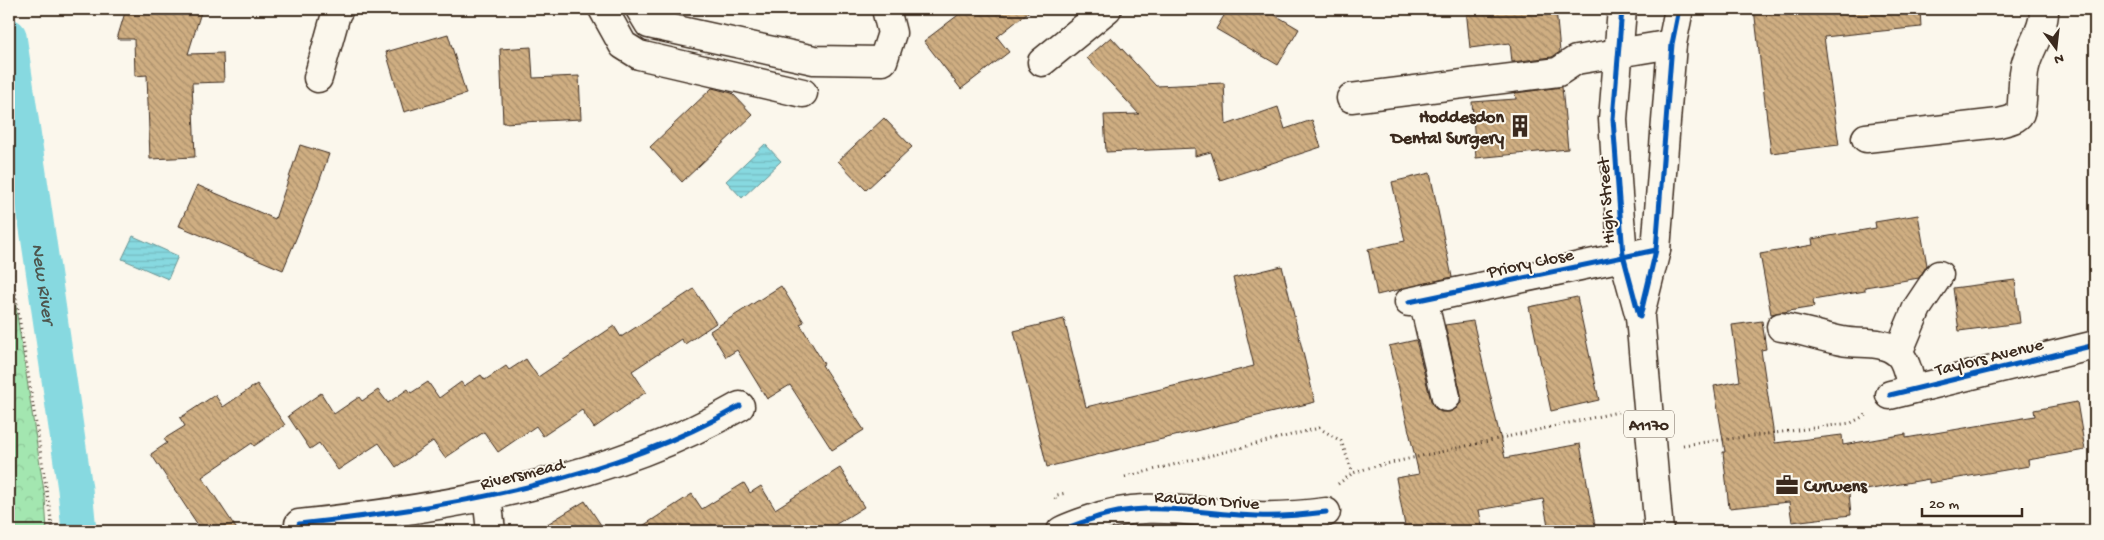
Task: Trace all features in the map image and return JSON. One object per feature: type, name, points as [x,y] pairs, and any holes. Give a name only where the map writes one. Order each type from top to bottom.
[{"type":"street","points":[[318,78],[339,9]]},
{"type":"street","points":[[603,9],[623,45],[639,55],[803,93]]},
{"type":"street","points":[[640,9],[649,24],[814,60],[883,61],[892,33],[886,9]]},
{"type":"street","points":[[1042,62],[1107,9]]},
{"type":"street","name":"High Street","points":[[1622,9],[1613,119],[1623,255],[1640,317],[1660,531]]},
{"type":"street","name":"High Street","points":[[1640,317],[1656,250],[1672,44],[1679,9]]},
{"type":"street","points":[[1866,138],[2000,123],[2016,117],[2020,113],[2022,104],[2022,79],[2026,63],[2042,25],[2044,9]]},
{"type":"street","points":[[1351,98],[1558,72],[1576,60],[1672,44]]},
{"type":"street","name":"Priory Close","points":[[1446,397],[1416,300],[1623,255],[1656,250]]},
{"type":"street","points":[[1898,353],[1917,308],[1939,275]]},
{"type":"street","points":[[1781,327],[1848,342],[1867,342],[1882,345],[1898,353],[1905,364],[1901,392]]},
{"type":"street","name":"Taylors Avenue","points":[[1901,392],[2095,345]]},
{"type":"street","name":"Riversmead","points":[[299,524],[389,513],[487,496],[576,474],[642,452],[712,423],[740,406]]},
{"type":"street","name":"Riversmead","points":[[487,496],[491,531]]},
{"type":"street","name":"Rawdon Drive","points":[[1061,531],[1105,514],[1132,509],[1182,509],[1257,516],[1288,516],[1326,512]]},
{"type":"path","points":[[9,254],[53,531]]},
{"type":"path","points":[[1651,449],[1851,423],[1901,392]]},
{"type":"path","points":[[1326,512],[1333,489],[1342,480],[1354,473],[1647,406]]},
{"type":"path","points":[[1122,478],[1319,428],[1341,441],[1354,473]]},
{"type":"path","points":[[1054,502],[1057,495],[1066,492]]},
{"type":"green space","points":[[9,262],[45,498],[47,531],[9,531]]},
{"type":"water","points":[[765,144],[781,161],[742,198],[726,181]]},
{"type":"water","points":[[133,236],[178,256],[168,279],[122,259]]},
{"type":"building","points":[[126,9],[202,9],[188,54],[223,53],[224,82],[192,83],[195,157],[150,159],[147,75],[135,76],[134,39],[117,39]]},
{"type":"building","points":[[966,9],[1032,9],[997,37],[1009,52],[961,89],[924,41]]},
{"type":"building","points":[[1228,9],[1265,9],[1299,29],[1278,65],[1216,29]]},
{"type":"building","points":[[1466,9],[1556,9],[1560,52],[1552,57],[1512,62],[1510,43],[1470,48]]},
{"type":"building","points":[[1754,9],[1920,9],[1921,27],[1824,37],[1839,145],[1771,153]]},
{"type":"building","points":[[448,34],[466,94],[404,112],[386,52]]},
{"type":"building","points":[[1111,37],[1156,86],[1224,83],[1226,125],[1278,107],[1285,129],[1312,120],[1321,147],[1220,180],[1211,152],[1195,156],[1195,148],[1106,152],[1104,115],[1139,114],[1087,58]]},
{"type":"building","points":[[531,47],[533,78],[579,76],[581,119],[503,123],[500,49]]},
{"type":"building","name":"Hoddesdon Dental Surgery","points":[[1562,87],[1568,149],[1476,158],[1472,102],[1516,99],[1515,93]]},
{"type":"building","points":[[712,88],[732,93],[753,115],[682,182],[650,147]]},
{"type":"building","points":[[884,118],[912,147],[866,190],[838,161]]},
{"type":"building","points":[[300,145],[329,154],[283,270],[179,226],[197,185],[275,219]]},
{"type":"building","points":[[1430,173],[1452,277],[1377,295],[1368,249],[1405,241],[1392,182]]},
{"type":"building","points":[[1918,215],[1927,265],[1919,278],[1865,287],[1865,291],[1813,300],[1814,307],[1771,314],[1760,254],[1813,245],[1812,239],[1876,228],[1875,222]]},
{"type":"building","points":[[1282,266],[1315,402],[1047,467],[1014,331],[1064,319],[1086,407],[1211,377],[1254,366],[1233,278]]},
{"type":"building","points":[[2015,280],[2020,323],[1959,331],[1953,288]]},
{"type":"building","points":[[781,286],[804,322],[800,324],[824,364],[822,365],[864,430],[832,450],[790,385],[767,399],[737,350],[726,357],[710,331]]},
{"type":"building","points":[[694,289],[716,323],[685,344],[681,339],[632,371],[646,392],[594,428],[582,410],[543,436],[536,426],[498,452],[484,432],[445,458],[433,441],[396,467],[379,443],[338,470],[319,443],[310,449],[288,416],[321,393],[334,414],[359,397],[362,401],[378,390],[388,403],[408,389],[411,393],[428,382],[439,398],[461,382],[464,386],[481,375],[485,380],[506,366],[509,370],[526,359],[538,377],[614,326],[621,337]]},
{"type":"building","points":[[1577,297],[1599,400],[1551,411],[1529,307]]},
{"type":"building","points":[[1473,321],[1505,458],[1580,444],[1596,531],[1549,531],[1543,499],[1479,510],[1483,531],[1406,531],[1396,478],[1419,474],[1389,346],[1416,340],[1431,401],[1435,408],[1441,412],[1450,412],[1457,408],[1461,402],[1461,394],[1445,325]]},
{"type":"building","points":[[1762,321],[1766,349],[1761,350],[1775,443],[1842,435],[1843,445],[1906,434],[1906,438],[2035,416],[2034,410],[2077,402],[2085,450],[2028,460],[2029,466],[1929,483],[1929,479],[1849,493],[1851,515],[1792,522],[1789,502],[1729,508],[1723,452],[1725,452],[1714,386],[1740,381],[1732,325]]},
{"type":"building","points":[[257,384],[285,425],[254,446],[252,443],[202,477],[238,531],[202,531],[151,454],[167,443],[164,439],[185,426],[180,418],[215,395],[223,407]]},
{"type":"building","points":[[840,468],[864,507],[825,531],[635,531],[692,494],[702,509],[744,483],[750,493],[761,486],[775,509]]},
{"type":"building","points":[[585,501],[605,531],[536,531]]},
{"type":"waterway","name":"New River","points":[[9,36],[75,489],[79,531]]},
{"type":"cycle path","points":[[1622,9],[1613,119],[1623,255],[1639,315]]},
{"type":"cycle path","points":[[1640,317],[1656,250],[1672,44],[1679,9]]},
{"type":"cycle path","points":[[1409,302],[1656,250]]},
{"type":"cycle path","points":[[1890,395],[2095,345]]},
{"type":"cycle path","points":[[299,524],[412,509],[526,487],[582,472],[637,454],[690,432],[740,406]]},
{"type":"cycle path","points":[[1061,531],[1108,514],[1130,510],[1171,509],[1266,516],[1292,516],[1326,512]]},
{"type":"place","name":"Hoddesdon Dental Surgery","points":[[1520,126]]},
{"type":"place","name":"Curwens","points":[[1787,485]]}]
